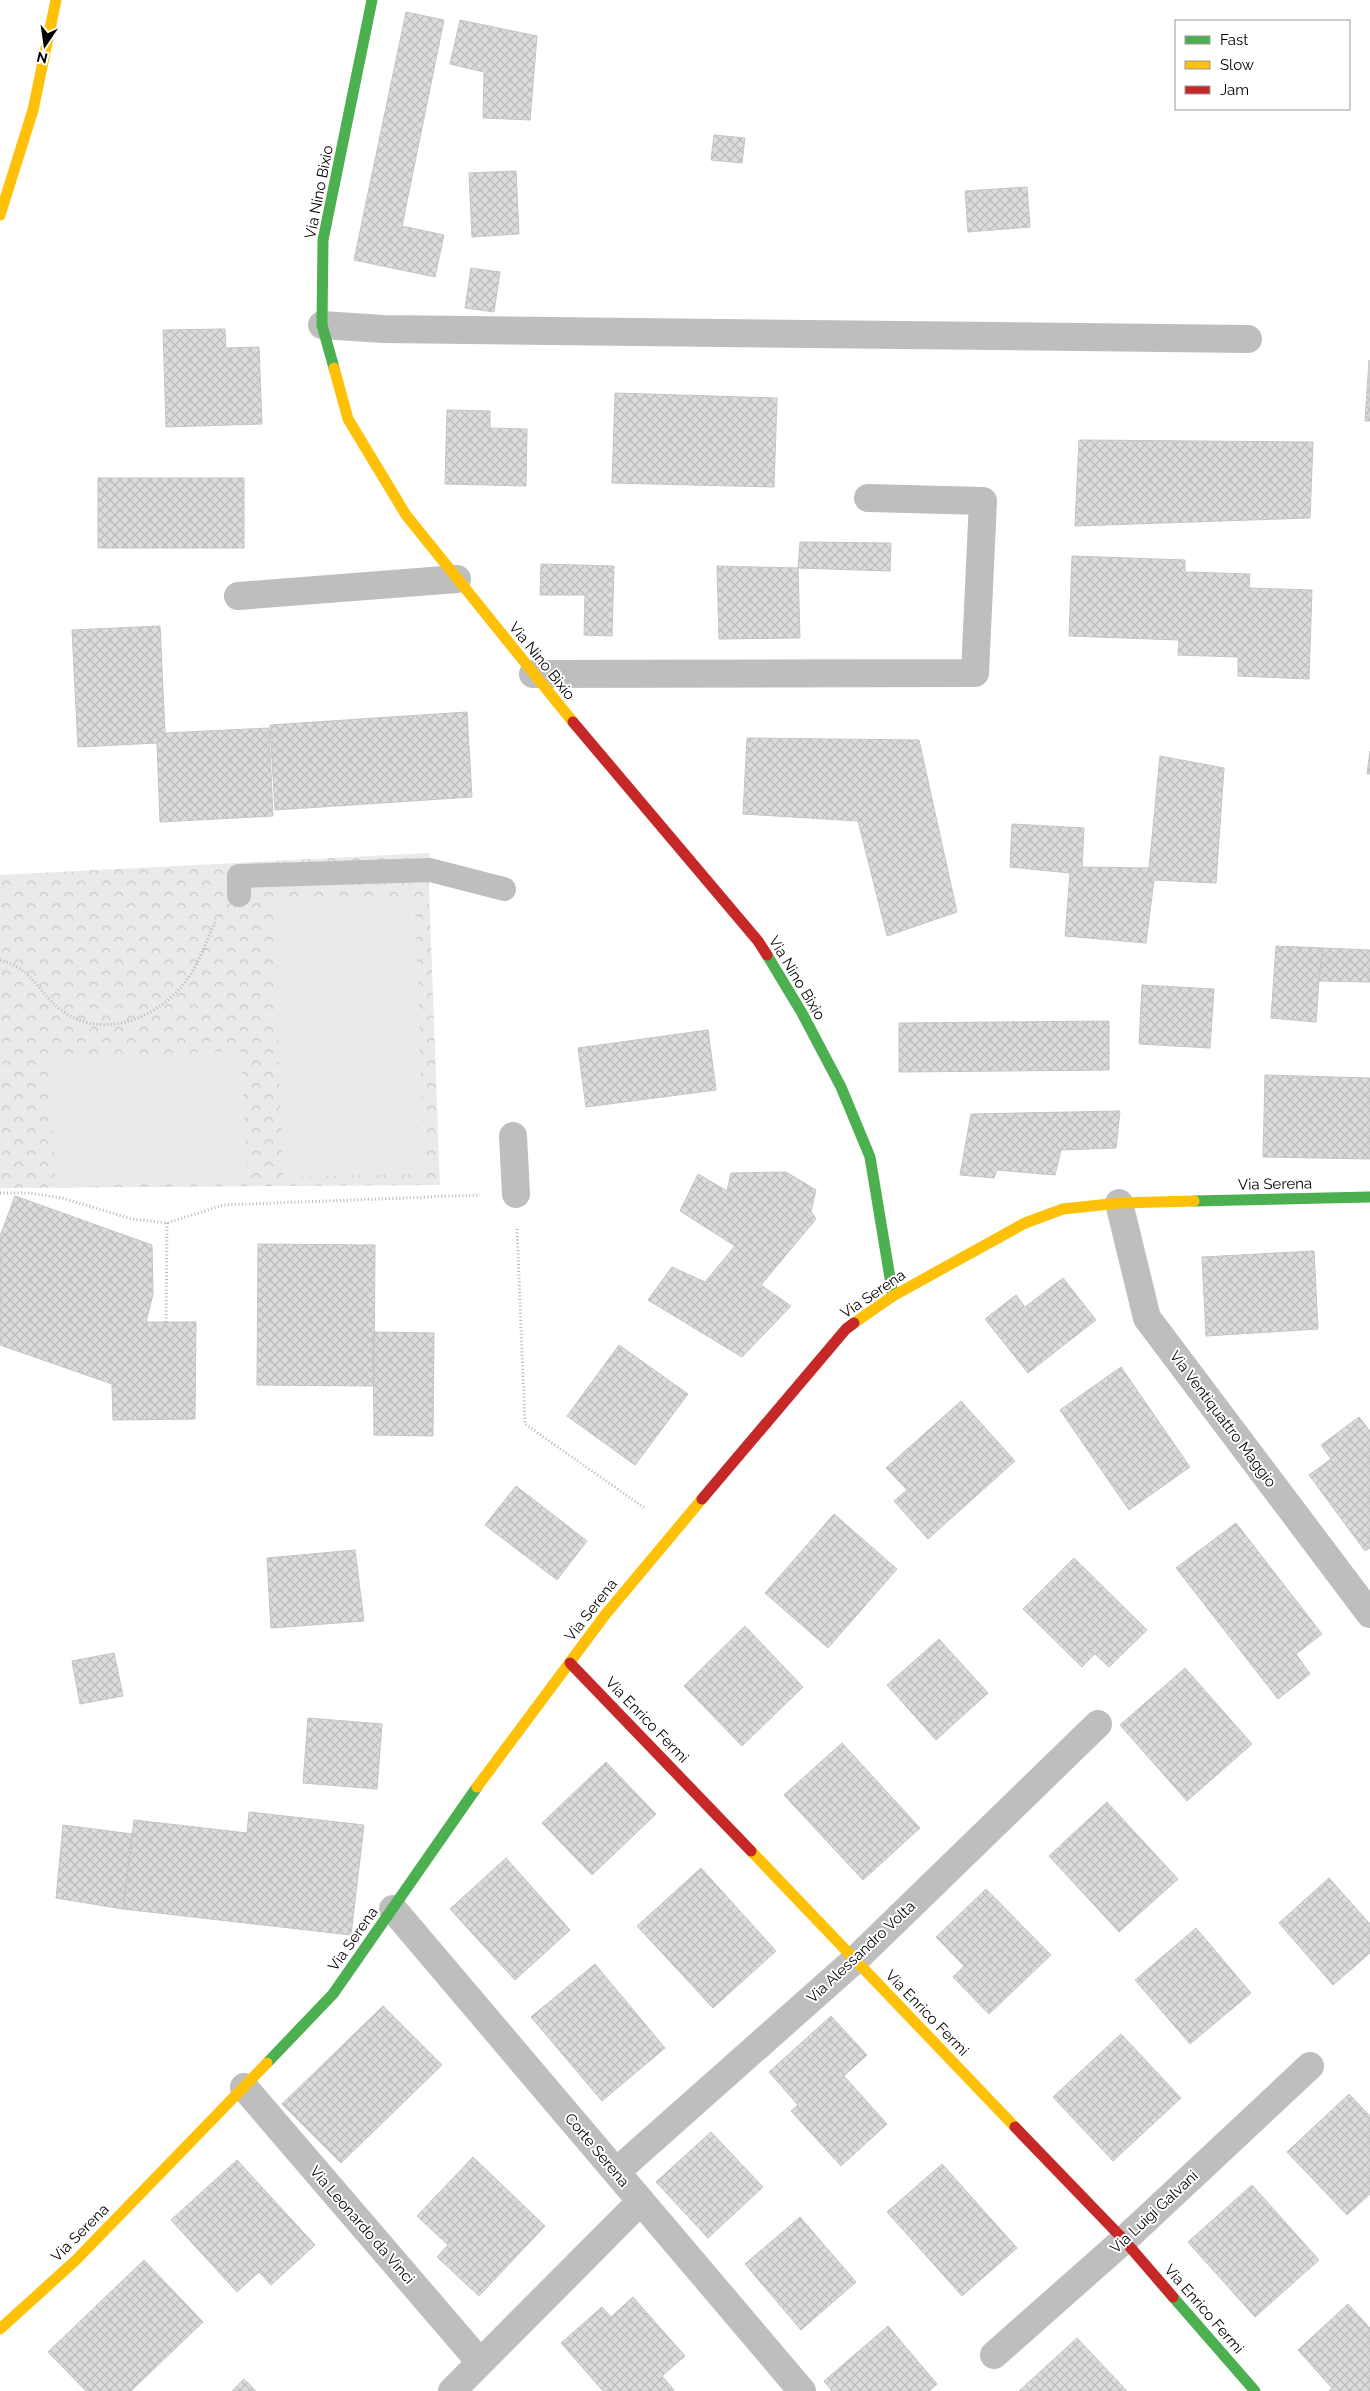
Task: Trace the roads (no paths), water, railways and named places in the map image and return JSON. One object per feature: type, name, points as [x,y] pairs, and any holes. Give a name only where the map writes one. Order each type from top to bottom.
[{"type":"main road","points":[[0,215],[33,110],[56,0]]},
{"type":"main road","name":"Via Nino Bixio","points":[[372,0],[323,240],[322,325],[348,419],[406,515],[532,674],[758,941],[802,1013],[841,1087],[870,1157],[893,1296]]},
{"type":"main road","name":"Via Serena","points":[[0,2329],[76,2260],[333,1994],[490,1768],[605,1615],[846,1330],[893,1296],[1025,1223],[1063,1209],[1119,1203],[1370,1197]]},
{"type":"main road","name":"Via Enrico Fermi","points":[[570,1663],[1124,2240],[1255,2391]]},
{"type":"street","points":[[322,325],[382,329],[1248,339]]},
{"type":"street","points":[[532,674],[975,672],[983,500],[868,498]]},
{"type":"street","points":[[238,596],[457,579]]},
{"type":"street","points":[[513,1136],[516,1194]]},
{"type":"street","name":"Via Ventiquattro Maggio","points":[[1119,1203],[1147,1318],[1370,1614]]},
{"type":"street","name":"Via Alessandro Volta","points":[[616,2172],[856,1959],[1098,1724]]},
{"type":"street","name":"Corte Serena","points":[[393,1908],[802,2391]]},
{"type":"street","name":"Via Luigi Galvani","points":[[994,2355],[1124,2240],[1310,2066]]},
{"type":"street","name":"Via Leonardo da Vinci","points":[[244,2087],[480,2362]]},
{"type":"street","points":[[452,2391],[641,2201]]},
{"type":"lane","points":[[240,895],[239,876],[430,870],[504,889]]}]
